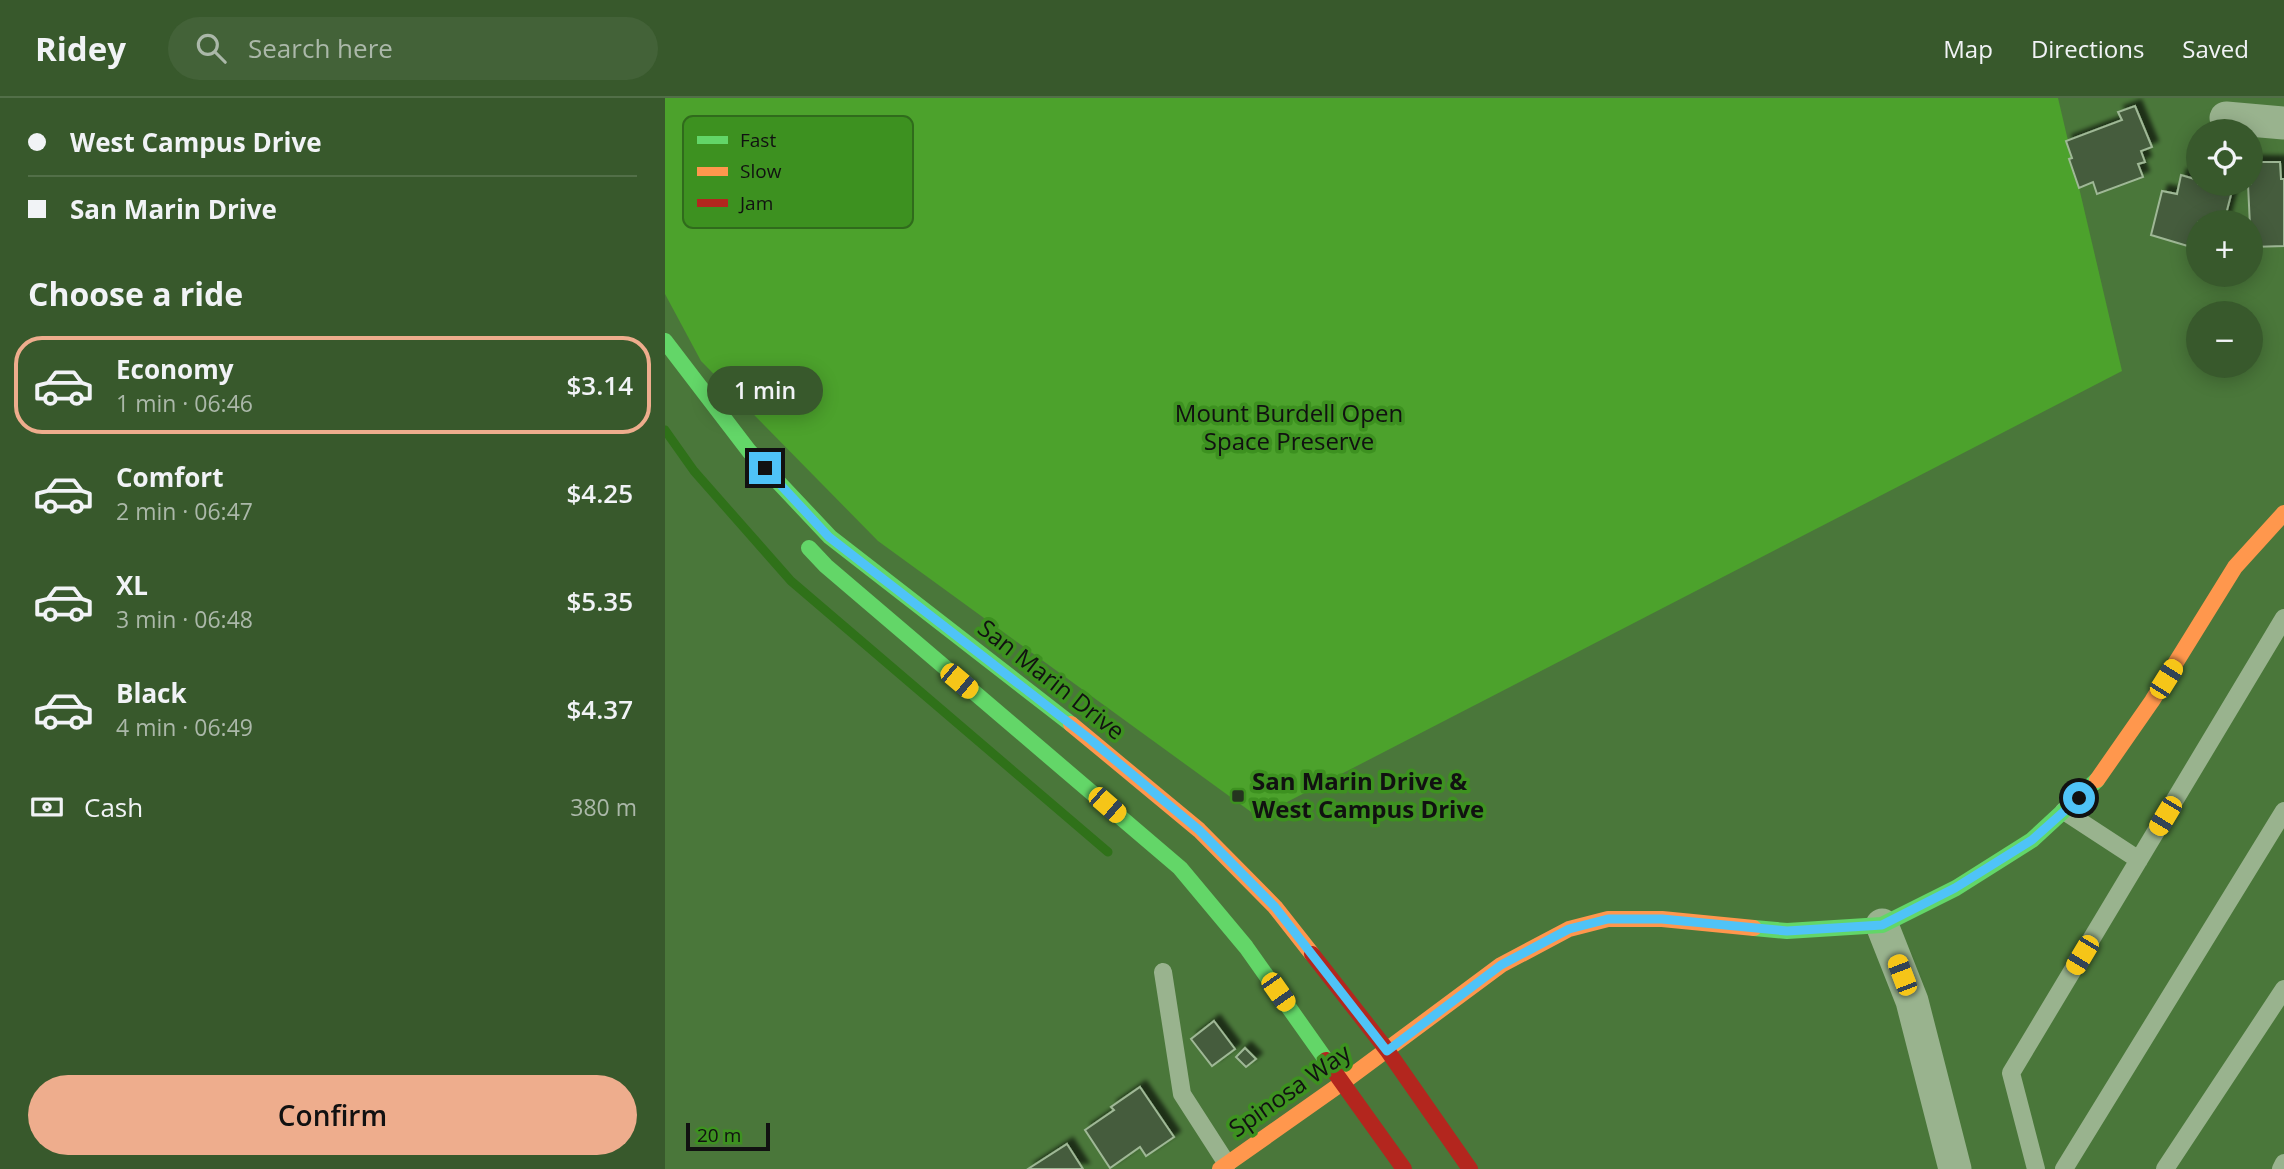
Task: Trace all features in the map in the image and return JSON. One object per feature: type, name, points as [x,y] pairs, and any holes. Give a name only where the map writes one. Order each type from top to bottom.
[{"type":"main road","name":"San Marin Drive","points":[[665,341],[749,451],[829,537],[1091,740],[1199,830],[1275,907],[1387,1051],[1470,1169]]},
{"type":"main road","points":[[1882,925],[1955,888],[2032,840],[2094,785],[2152,701],[2235,567],[2284,513]]},
{"type":"main road","points":[[797,536],[847,584],[940,665],[1071,773],[1180,869],[1246,947],[1404,1169]]},
{"type":"main road","name":"Spinosa Way","points":[[1224,1166],[1387,1051],[1501,965],[1569,929],[1608,919],[1649,919],[1787,931],[1882,925]]},
{"type":"street","points":[[2226,118],[2284,123]]},
{"type":"street","points":[[1882,925],[1912,1000],[1955,1169]]},
{"type":"lane","points":[[2036,1169],[2011,1073],[2284,618]]},
{"type":"lane","points":[[2064,811],[2139,860]]},
{"type":"lane","points":[[2064,1169],[2284,811]]},
{"type":"lane","points":[[1163,972],[1182,1094],[1224,1166]]},
{"type":"lane","points":[[2165,1169],[2284,989]]},
{"type":"lane","points":[[2281,1169],[2284,1163]]},
{"type":"green space","name":"Mount Burdell Open Space Preserve","points":[[665,98],[2058,98],[2122,371],[1258,817],[878,541],[701,361],[665,294]]},
{"type":"building","points":[[2135,106],[2152,147],[2141,151],[2145,162],[2138,164],[2143,177],[2097,194],[2093,182],[2079,188],[2066,141],[2122,120],[2118,112]]},
{"type":"building","points":[[2263,162],[2280,162],[2281,179],[2284,179],[2284,246],[2263,247],[2263,210],[2249,210],[2249,196],[2263,196]]},
{"type":"building","points":[[2181,175],[2186,176],[2186,196],[2231,196],[2227,210],[2186,210],[2186,246],[2151,235],[2162,191],[2177,194]]},
{"type":"building","points":[[1214,1021],[1235,1049],[1212,1066],[1191,1039]]},
{"type":"building","points":[[1245,1048],[1256,1059],[1246,1067],[1236,1057]]},
{"type":"building","points":[[1140,1087],[1174,1137],[1146,1156],[1140,1147],[1110,1168],[1085,1130],[1114,1110],[1111,1107]]},
{"type":"building","points":[[1067,1144],[1083,1169],[1028,1169]]},
{"type":"waterway","points":[[665,430],[694,471],[791,581],[1108,852]]},
{"type":"traffic: fast","points":[[665,341],[749,451],[830,537],[1071,724]]},
{"type":"traffic: fast","points":[[809,548],[826,566],[1180,868],[1246,947],[1326,1060]]},
{"type":"traffic: fast","points":[[1754,928],[1787,931],[1882,925],[1956,888],[2032,840],[2097,780]]},
{"type":"traffic: slow","points":[[2097,780],[2152,701],[2235,567],[2284,513]]},
{"type":"traffic: slow","points":[[1071,724],[1199,830],[1275,907],[1312,954]]},
{"type":"traffic: slow","points":[[1220,1169],[1501,965],[1569,929],[1608,919],[1662,919],[1754,928]]},
{"type":"traffic: jam","points":[[1312,954],[1387,1050],[1470,1169]]},
{"type":"traffic: jam","points":[[1326,1060],[1404,1169]]},
{"type":"place","name":"San Marin Drive & West Campus Drive","points":[[1238,796]]},
{"type":"route","points":[[765,468],[829,537],[1091,740],[1199,830],[1275,907],[1387,1051],[1501,965],[1569,929],[1608,919],[1662,919],[1787,931],[1882,925],[1955,888],[2032,840],[2079,798]]}]
